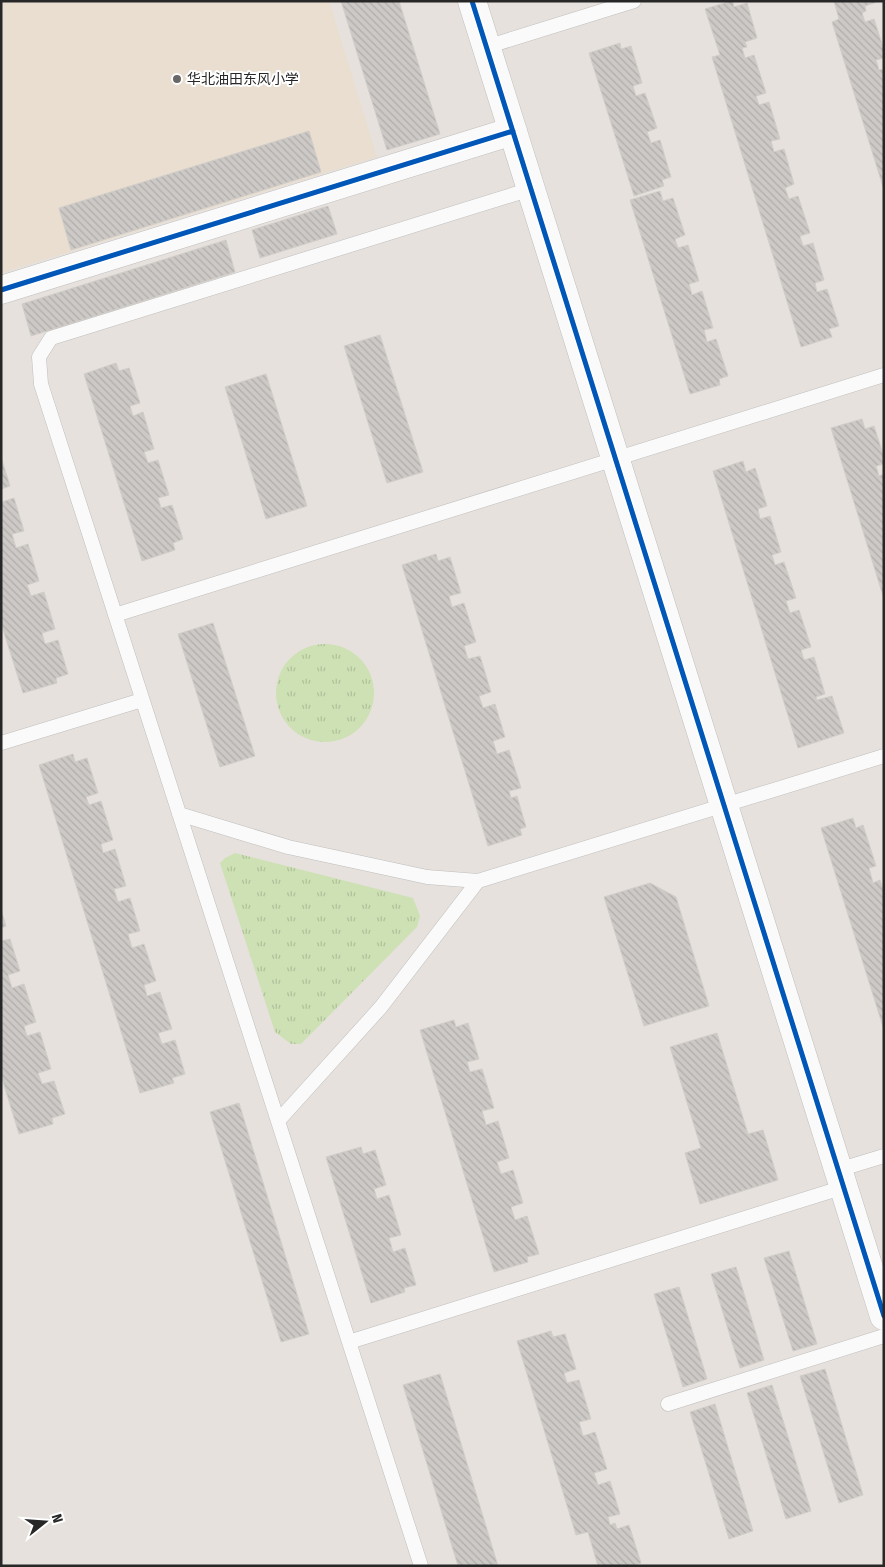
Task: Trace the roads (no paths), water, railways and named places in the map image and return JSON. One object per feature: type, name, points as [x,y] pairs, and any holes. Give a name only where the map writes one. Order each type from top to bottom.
[{"type":"street","points":[[472,1],[884,1316]]},
{"type":"street","points":[[1,290],[512,131]]},
{"type":"lane","points":[[486,47],[634,1]]},
{"type":"lane","points":[[421,1566],[41,384],[38,357],[51,338],[531,189]]},
{"type":"lane","points":[[115,615],[884,375]]},
{"type":"lane","points":[[1,743],[142,700]]},
{"type":"lane","points":[[179,814],[288,847],[427,877],[478,881],[884,756]]},
{"type":"lane","points":[[278,1121],[382,1006],[478,881]]},
{"type":"lane","points":[[349,1342],[841,1178],[884,1156]]},
{"type":"lane","points":[[668,1404],[884,1336]]},
{"type":"place","name":"华北油田东风小学","points":[[177,79]]}]
